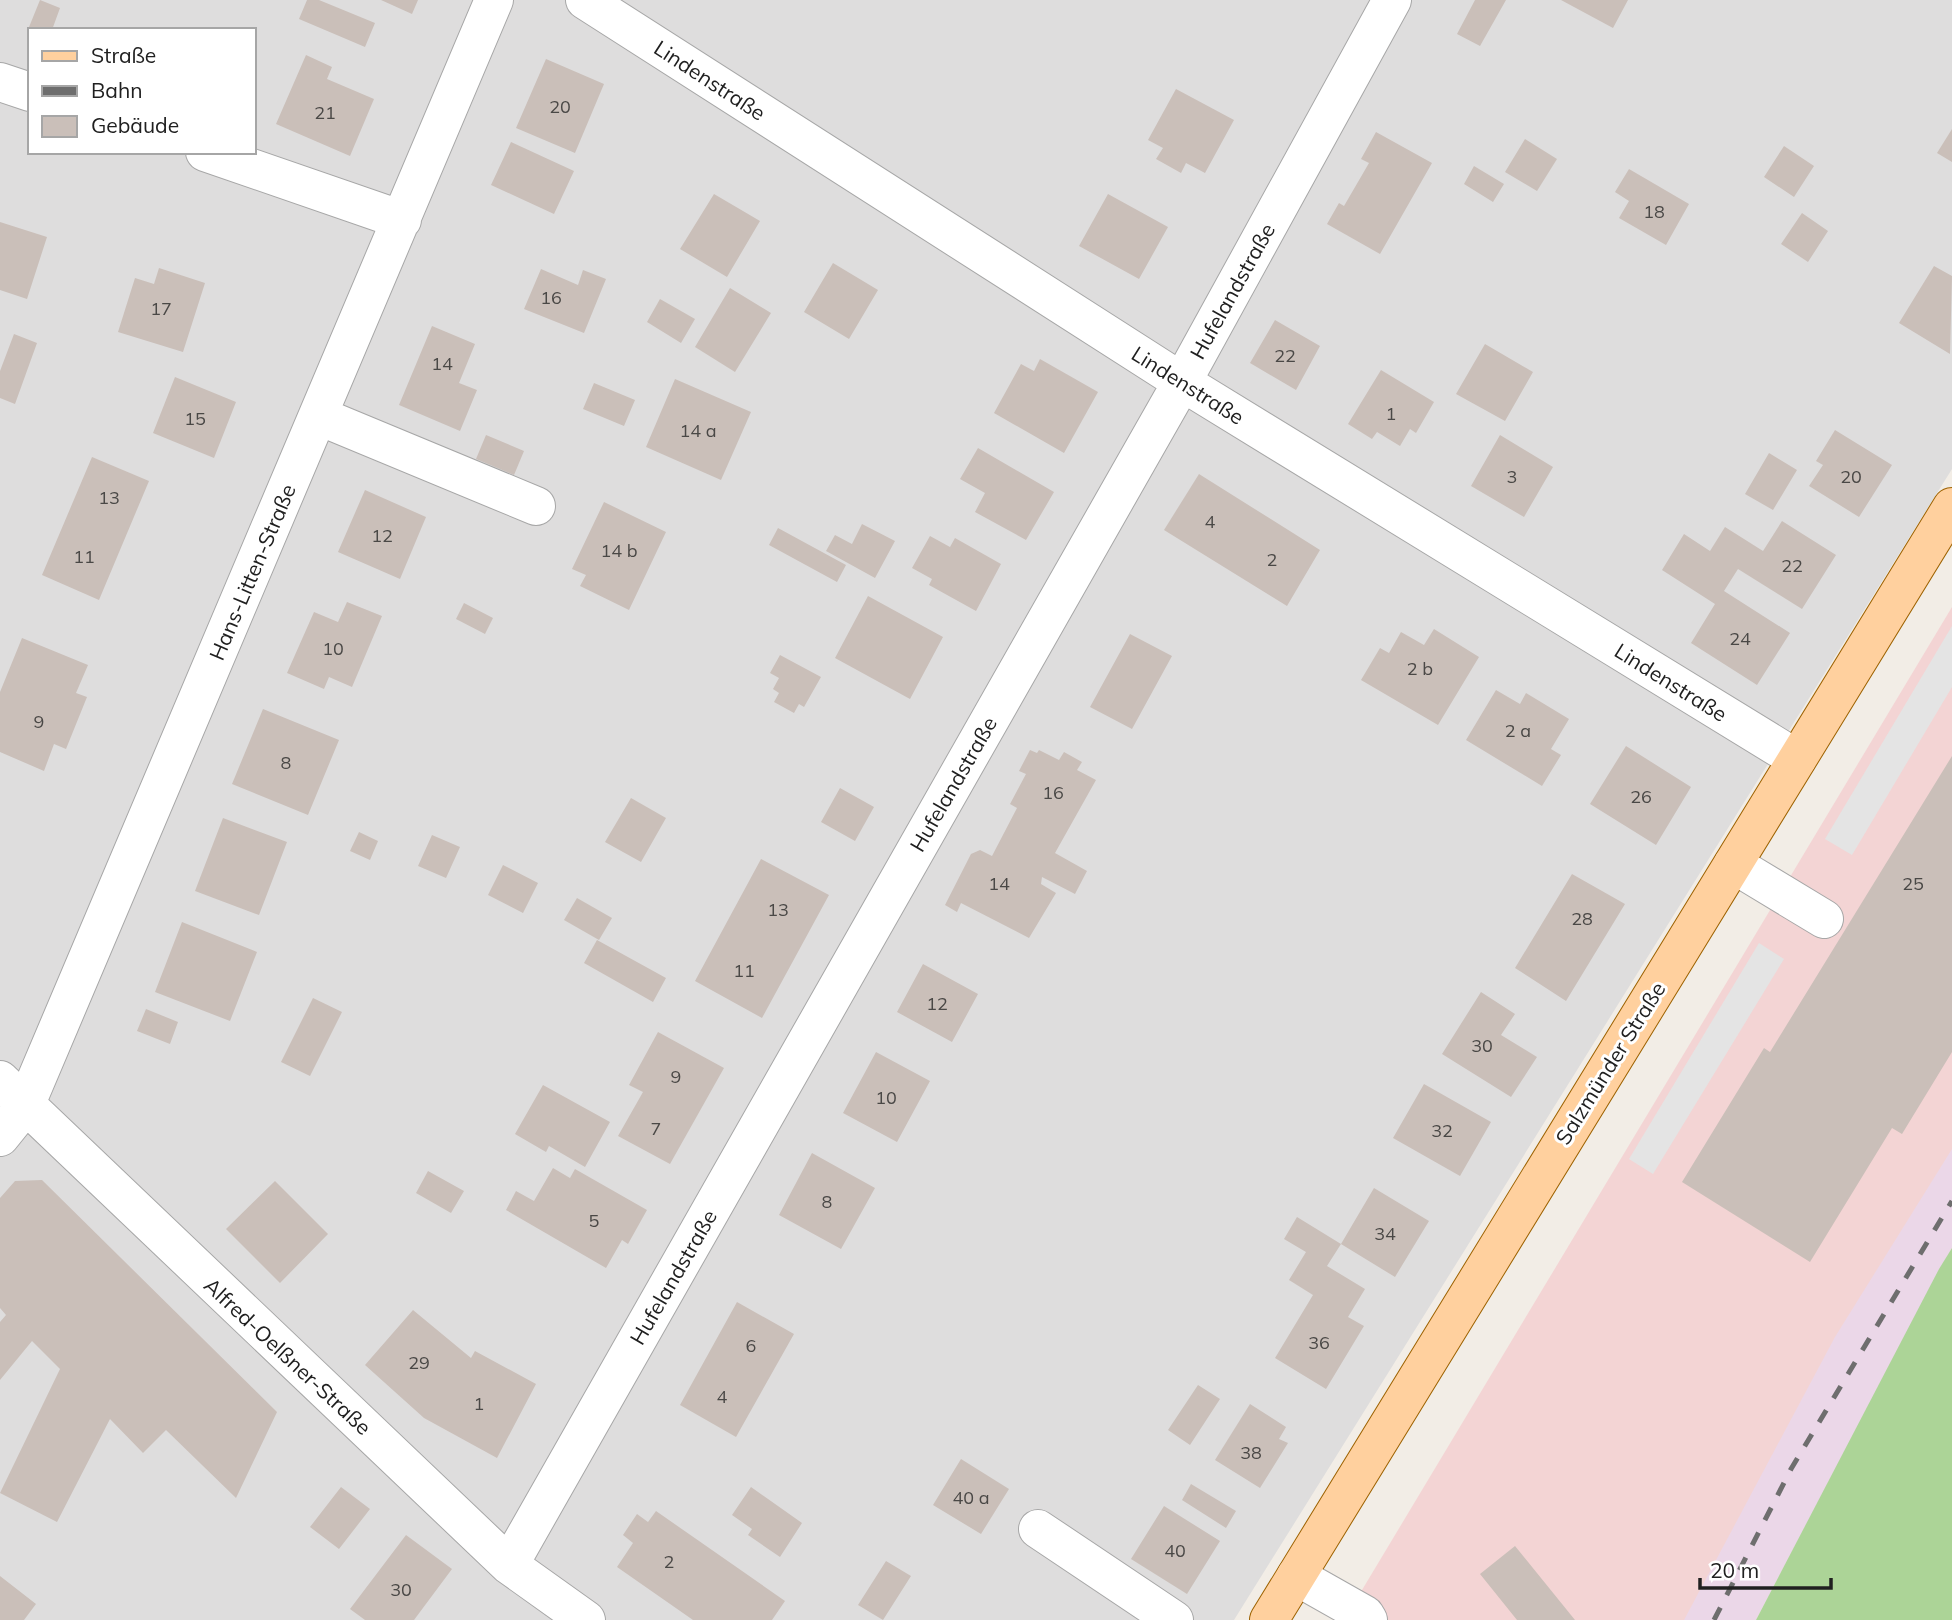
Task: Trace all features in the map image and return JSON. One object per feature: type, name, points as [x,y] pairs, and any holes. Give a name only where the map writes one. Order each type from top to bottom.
[{"type":"main road","name":"Salzmünder Straße","points":[[1269,1620],[1952,508]]},
{"type":"street","name":"Hans-Litten-Straße","points":[[0,1138],[13,1093],[319,416],[494,0]]},
{"type":"street","name":"Lindenstraße","points":[[585,0],[1182,382],[1797,759]]},
{"type":"street","name":"Hufelandstraße","points":[[509,1565],[1182,382],[1392,0]]},
{"type":"street","points":[[0,82],[28,91]]},
{"type":"street","points":[[211,154],[402,220]]},
{"type":"street","points":[[319,416],[536,506]]},
{"type":"street","points":[[1733,863],[1824,919]]},
{"type":"street","name":"Alfred-Oelßner-Straße","points":[[13,1093],[509,1565],[586,1620]]},
{"type":"street","points":[[1038,1528],[1174,1620]]},
{"type":"street","points":[[1296,1576],[1365,1615],[1368,1620]]},
{"type":"shaded area","points":[[0,0],[1952,0],[1952,469],[1234,1620],[0,1620]]},
{"type":"shaded area","points":[[1952,607],[1952,1156],[1685,1620],[1344,1620]]},
{"type":"shaded area","points":[[1952,626],[1952,687],[1852,855],[1825,839]]},
{"type":"shaded area","points":[[1759,943],[1784,959],[1653,1174],[1629,1159]]},
{"type":"shaded area","points":[[1952,1149],[1952,1248],[1756,1620],[1684,1620],[1835,1337]]},
{"type":"green space","points":[[1952,1248],[1952,1620],[1756,1620],[1939,1269]]},
{"type":"building","points":[[40,0],[60,8],[53,28],[29,28]]},
{"type":"building","points":[[307,0],[319,0],[375,23],[365,47],[299,19]]},
{"type":"building","points":[[381,0],[418,0],[412,14]]},
{"type":"building","points":[[1475,0],[1506,0],[1480,46],[1457,34]]},
{"type":"building","points":[[1561,0],[1628,0],[1613,28]]},
{"type":"building","points":[[306,55],[332,67],[327,79],[374,99],[350,156],[276,124]]},
{"type":"building","points":[[546,59],[604,84],[575,153],[516,128]]},
{"type":"building","points":[[1176,89],[1234,120],[1205,173],[1186,163],[1181,173],[1156,159],[1163,148],[1148,140]]},
{"type":"building","points":[[1952,129],[1952,162],[1937,153]]},
{"type":"building","points":[[1376,132],[1432,163],[1380,254],[1327,224],[1339,203],[1344,206],[1369,163],[1361,159]]},
{"type":"building","points":[[1525,139],[1557,159],[1537,191],[1505,172]]},
{"type":"building","points":[[511,142],[574,171],[554,214],[491,185]]},
{"type":"building","points":[[1784,146],[1814,166],[1794,197],[1764,177]]},
{"type":"building","points":[[1474,166],[1504,184],[1493,202],[1464,184]]},
{"type":"building","points":[[1629,169],[1689,204],[1666,245],[1619,218],[1629,201],[1615,192]]},
{"type":"building","points":[[714,194],[760,221],[727,277],[680,249]]},
{"type":"building","points":[[1108,194],[1168,227],[1139,279],[1079,246]]},
{"type":"building","points":[[1802,213],[1828,231],[1808,262],[1781,244]]},
{"type":"building","points":[[0,222],[47,237],[27,299],[0,290]]},
{"type":"building","points":[[833,263],[878,290],[849,339],[804,312]]},
{"type":"building","points":[[1934,266],[1952,276],[1950,354],[1899,323]]},
{"type":"building","points":[[159,268],[205,283],[183,352],[118,332],[135,278],[154,284]]},
{"type":"building","points":[[541,269],[578,285],[583,270],[606,279],[584,333],[524,309]]},
{"type":"building","points":[[730,288],[771,313],[735,372],[695,347]]},
{"type":"building","points":[[660,299],[695,319],[681,343],[647,322]]},
{"type":"building","points":[[1275,320],[1320,346],[1296,390],[1250,363]]},
{"type":"building","points":[[432,326],[475,344],[459,383],[477,390],[460,431],[399,405]]},
{"type":"building","points":[[14,334],[37,343],[15,404],[0,398],[0,371]]},
{"type":"building","points":[[1485,344],[1533,372],[1505,421],[1456,394]]},
{"type":"building","points":[[1040,359],[1098,392],[1064,453],[994,413],[1021,364],[1034,371]]},
{"type":"building","points":[[1381,370],[1434,402],[1416,433],[1410,429],[1400,446],[1377,432],[1372,439],[1348,424]]},
{"type":"building","points":[[175,377],[236,402],[214,458],[153,433]]},
{"type":"building","points":[[675,379],[751,412],[721,480],[646,447]]},
{"type":"building","points":[[594,383],[635,400],[624,426],[583,409]]},
{"type":"building","points":[[1835,430],[1892,465],[1859,517],[1809,486],[1823,465],[1816,461]]},
{"type":"building","points":[[486,435],[524,451],[514,475],[476,459]]},
{"type":"building","points":[[1500,435],[1553,467],[1524,517],[1471,486]]},
{"type":"building","points":[[978,448],[1054,492],[1026,540],[975,512],[985,493],[960,479]]},
{"type":"building","points":[[1769,453],[1797,470],[1773,510],[1745,494]]},
{"type":"building","points":[[92,457],[149,481],[99,600],[42,575]]},
{"type":"building","points":[[1199,474],[1320,550],[1287,606],[1164,530]]},
{"type":"building","points":[[365,490],[426,517],[400,579],[338,552]]},
{"type":"building","points":[[604,502],[666,532],[629,610],[580,586],[586,575],[572,569]]},
{"type":"building","points":[[1782,521],[1836,555],[1802,609],[1738,569],[1724,591],[1790,633],[1757,685],[1691,643],[1715,604],[1662,570],[1684,534],[1710,551],[1725,527],[1763,551]]},
{"type":"building","points":[[862,524],[895,541],[875,578],[826,551],[835,535],[852,544]]},
{"type":"building","points":[[778,528],[846,565],[837,582],[769,545]]},
{"type":"building","points":[[930,536],[950,547],[955,538],[1001,564],[976,611],[929,585],[932,579],[912,568]]},
{"type":"building","points":[[868,596],[943,637],[910,699],[835,658]]},
{"type":"building","points":[[347,602],[382,616],[352,687],[329,677],[324,689],[287,673],[314,612],[338,622]]},
{"type":"building","points":[[464,603],[493,618],[485,634],[456,619]]},
{"type":"building","points":[[1434,629],[1479,657],[1438,725],[1361,680],[1380,648],[1389,653],[1401,632],[1424,645]]},
{"type":"building","points":[[1130,634],[1172,656],[1132,729],[1090,707]]},
{"type":"building","points":[[22,638],[88,665],[76,693],[87,697],[66,749],[54,744],[44,771],[0,752],[0,692]]},
{"type":"building","points":[[780,655],[821,677],[804,707],[799,704],[794,713],[774,702],[779,693],[773,689],[779,678],[770,673]]},
{"type":"building","points":[[1496,690],[1520,704],[1526,693],[1569,719],[1551,749],[1561,755],[1542,786],[1466,740]]},
{"type":"building","points":[[263,709],[339,740],[308,815],[232,784]]},
{"type":"building","points":[[1626,746],[1691,787],[1656,845],[1590,804]]},
{"type":"building","points":[[1030,750],[1037,753],[1039,750],[1059,760],[1064,752],[1082,762],[1077,770],[1096,780],[1055,853],[1087,871],[1075,894],[1042,877],[1041,884],[1056,893],[1029,938],[961,903],[957,912],[945,905],[971,854],[980,850],[992,856],[1017,808],[1010,804],[1026,774],[1019,771]]},
{"type":"building","points":[[1952,756],[1952,1052],[1902,1134],[1892,1128],[1810,1262],[1682,1182],[1764,1048],[1770,1052]]},
{"type":"building","points":[[840,788],[874,807],[855,841],[821,822]]},
{"type":"building","points":[[631,798],[666,818],[641,862],[605,842]]},
{"type":"building","points":[[223,818],[287,842],[259,915],[195,891]]},
{"type":"building","points":[[359,832],[378,841],[370,860],[350,851]]},
{"type":"building","points":[[432,835],[460,847],[446,878],[418,866]]},
{"type":"building","points":[[761,859],[829,895],[762,1018],[695,981]]},
{"type":"building","points":[[503,865],[538,883],[523,913],[488,895]]},
{"type":"building","points":[[1572,874],[1625,904],[1566,1001],[1515,968]]},
{"type":"building","points":[[577,898],[612,918],[599,940],[564,920]]},
{"type":"building","points":[[182,922],[257,952],[230,1021],[155,992]]},
{"type":"building","points":[[597,940],[666,978],[653,1002],[584,963]]},
{"type":"building","points":[[923,964],[978,994],[952,1042],[897,1012]]},
{"type":"building","points":[[1481,992],[1515,1014],[1501,1035],[1537,1057],[1511,1097],[1442,1054]]},
{"type":"building","points":[[313,998],[342,1012],[310,1076],[281,1062]]},
{"type":"building","points":[[146,1009],[178,1022],[170,1044],[137,1031]]},
{"type":"building","points":[[658,1032],[724,1068],[670,1164],[618,1136],[643,1092],[629,1085]]},
{"type":"building","points":[[876,1052],[930,1081],[897,1142],[843,1113]]},
{"type":"building","points":[[1424,1084],[1491,1122],[1460,1176],[1393,1138]]},
{"type":"building","points":[[543,1085],[610,1122],[585,1167],[549,1146],[546,1152],[515,1134]]},
{"type":"building","points":[[812,1153],[875,1188],[841,1249],[779,1215]]},
{"type":"building","points":[[553,1168],[570,1178],[575,1169],[647,1210],[628,1244],[622,1240],[606,1268],[506,1210],[516,1191],[534,1201]]},
{"type":"building","points":[[428,1171],[464,1191],[451,1213],[416,1193]]},
{"type":"building","points":[[42,1180],[277,1412],[236,1498],[166,1430],[143,1453],[110,1419],[57,1522],[0,1493],[60,1369],[32,1341],[0,1380],[0,1322],[6,1315],[0,1308],[0,1198],[15,1181]]},
{"type":"building","points":[[275,1181],[328,1234],[280,1283],[226,1229]]},
{"type":"building","points":[[1374,1188],[1429,1221],[1395,1277],[1341,1244]]},
{"type":"building","points":[[1297,1217],[1341,1244],[1327,1266],[1365,1289],[1348,1317],[1364,1326],[1326,1389],[1275,1358],[1313,1295],[1289,1280],[1306,1252],[1284,1239]]},
{"type":"building","points":[[737,1302],[794,1334],[736,1437],[680,1405]]},
{"type":"building","points":[[413,1310],[471,1358],[475,1351],[536,1384],[497,1458],[424,1418],[365,1365]]},
{"type":"building","points":[[1198,1385],[1220,1399],[1190,1445],[1168,1430]]},
{"type":"building","points":[[1250,1404],[1286,1427],[1279,1439],[1288,1443],[1260,1488],[1215,1460]]},
{"type":"building","points":[[961,1459],[1009,1489],[981,1534],[933,1505]]},
{"type":"building","points":[[1191,1484],[1236,1511],[1226,1528],[1182,1500]]},
{"type":"building","points":[[341,1487],[370,1509],[339,1549],[310,1527]]},
{"type":"building","points":[[751,1487],[802,1523],[780,1557],[748,1535],[752,1529],[732,1515]]},
{"type":"building","points":[[1164,1506],[1220,1541],[1187,1594],[1131,1559]]},
{"type":"building","points":[[656,1511],[785,1601],[772,1620],[693,1620],[617,1567],[633,1543],[623,1535],[637,1514],[648,1522]]},
{"type":"building","points":[[406,1535],[452,1569],[414,1620],[365,1620],[350,1609]]},
{"type":"building","points":[[1515,1546],[1575,1620],[1517,1620],[1480,1574]]},
{"type":"building","points":[[886,1561],[911,1576],[883,1620],[858,1605]]},
{"type":"building","points":[[0,1576],[36,1604],[24,1620],[0,1620]]},
{"type":"railway","points":[[1714,1620],[1791,1469],[1952,1201]]}]
